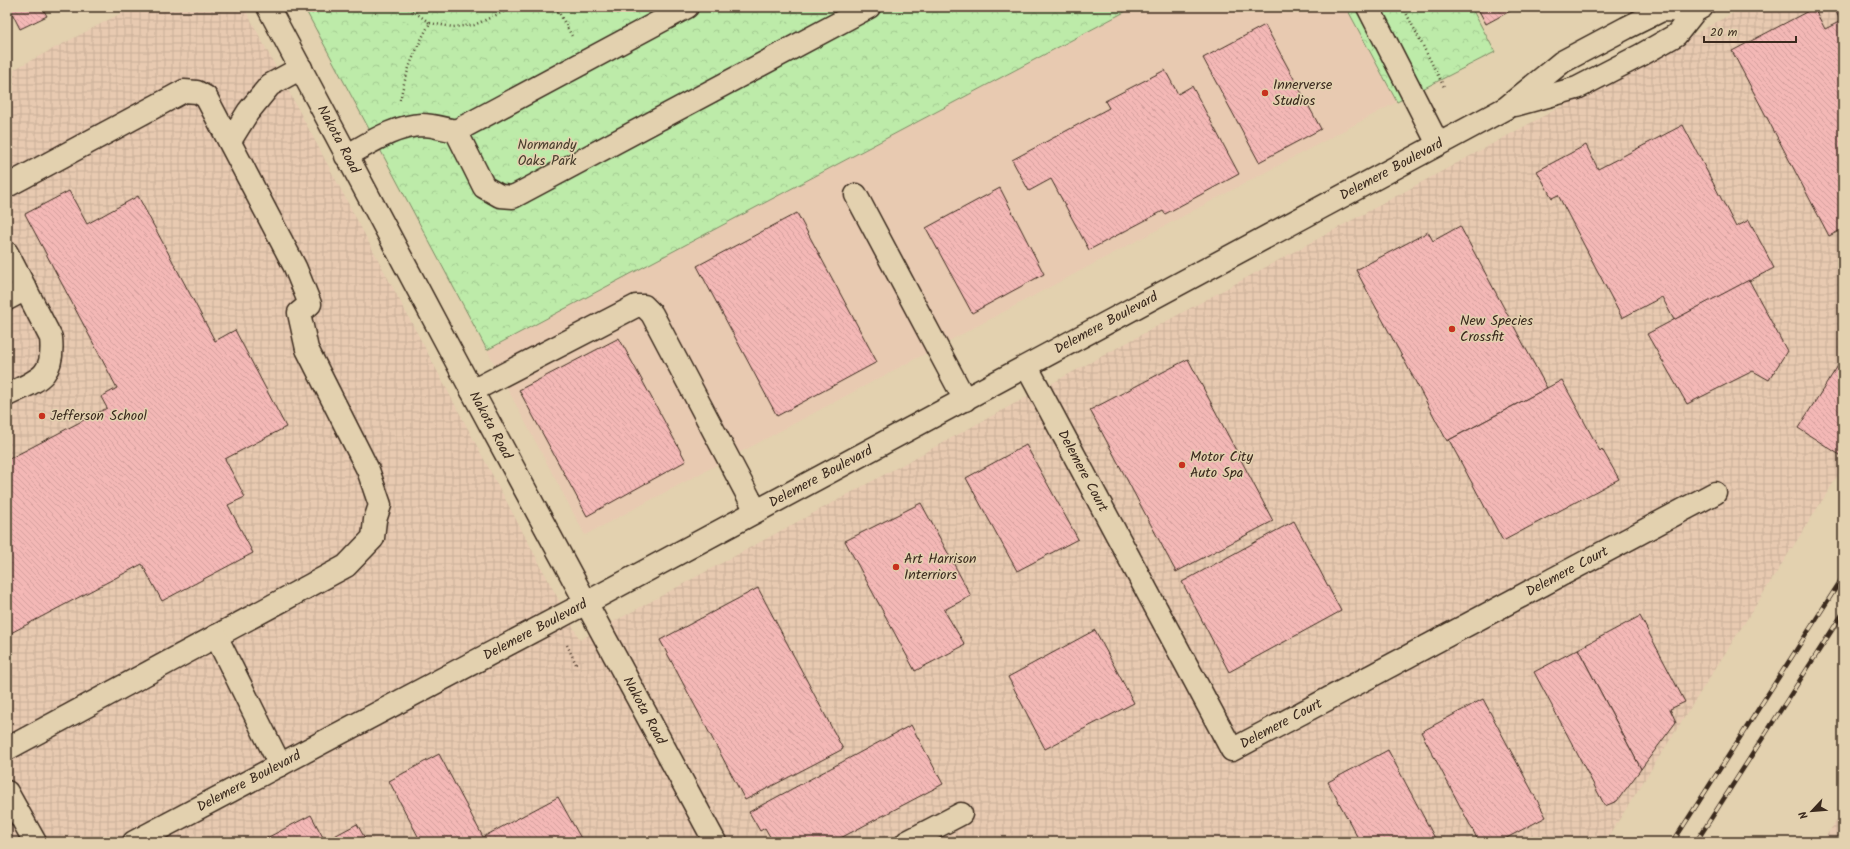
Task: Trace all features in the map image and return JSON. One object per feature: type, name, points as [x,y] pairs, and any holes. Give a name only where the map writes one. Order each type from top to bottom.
[{"type":"street","name":"Nakota Road","points":[[268,7],[346,156],[715,842]]},
{"type":"street","points":[[346,156],[391,132],[406,128],[422,125],[456,131],[686,7]]},
{"type":"street","points":[[456,131],[484,188],[500,196],[513,197],[869,7]]},
{"type":"street","points":[[1368,7],[1438,144]]},
{"type":"street","name":"Delemere Boulevard","points":[[1506,108],[1577,88],[1676,35],[1697,8]]},
{"type":"street","name":"Delemere Boulevard","points":[[134,842],[586,603],[1506,108],[1562,62],[1633,24],[1662,10],[1697,8]]},
{"type":"street","points":[[230,140],[248,112],[270,85],[301,68]]},
{"type":"street","points":[[7,186],[184,91],[197,92],[206,97],[230,140],[295,267],[310,304],[299,314],[307,349],[368,470],[380,505],[375,520],[373,538],[346,566],[7,749]]},
{"type":"street","points":[[856,195],[965,400]]},
{"type":"street","points":[[7,253],[51,338],[53,353],[50,366],[43,374],[7,395]]},
{"type":"street","points":[[7,299],[26,289]]},
{"type":"street","points":[[472,390],[636,306],[644,306],[652,314],[756,511]]},
{"type":"street","name":"Delemere Court","points":[[1027,367],[1232,750],[1715,493]]},
{"type":"street","points":[[216,636],[280,764]]},
{"type":"street","points":[[7,792],[35,842]]},
{"type":"street","points":[[907,842],[961,814]]},
{"type":"path","points":[[407,7],[430,23],[453,27],[474,25],[514,7]]},
{"type":"path","points":[[556,7],[586,62]]},
{"type":"path","points":[[1403,7],[1444,87]]},
{"type":"path","points":[[400,107],[405,77],[414,51],[430,23]]},
{"type":"path","points":[[567,645],[576,664]]},
{"type":"shaded area","points":[[133,7],[244,7],[580,640],[1744,7],[1843,7],[1843,468],[1605,842],[7,842],[7,73]]},
{"type":"shaded area","points":[[1134,7],[1346,7],[1397,102],[585,535],[487,350]]},
{"type":"shaded area","points":[[1843,811],[1843,842],[1822,842]]},
{"type":"green space","name":"Normandy Oaks Park","points":[[304,7],[1134,7],[487,350]]},
{"type":"green space","points":[[1346,7],[1471,7],[1495,52],[1397,102]]},
{"type":"building","points":[[9,7],[42,7],[47,16],[20,29]]},
{"type":"building","points":[[1477,7],[1510,7],[1512,10],[1486,24]]},
{"type":"building","points":[[1833,7],[1843,7],[1843,229],[1829,236],[1732,51],[1814,8],[1825,29],[1841,21]]},
{"type":"building","points":[[1265,25],[1321,129],[1259,162],[1203,58]]},
{"type":"building","points":[[1165,70],[1178,94],[1192,86],[1239,174],[1165,214],[1163,211],[1089,250],[1051,179],[1029,191],[1012,160],[1109,108],[1105,101]]},
{"type":"building","points":[[1683,125],[1736,227],[1749,220],[1774,268],[1674,320],[1662,297],[1622,318],[1558,195],[1552,198],[1537,171],[1586,145],[1598,169]]},
{"type":"building","points":[[1000,188],[1044,274],[972,313],[926,228]]},
{"type":"building","points":[[69,191],[87,224],[138,196],[215,341],[235,330],[286,427],[225,459],[245,497],[228,505],[253,553],[162,601],[142,564],[7,635],[7,460],[107,408],[101,397],[117,388],[25,214]]},
{"type":"building","points":[[797,213],[877,362],[777,416],[697,266]]},
{"type":"building","points":[[1460,226],[1547,388],[1447,441],[1356,270],[1428,232],[1433,241]]},
{"type":"building","points":[[1749,280],[1787,351],[1769,380],[1753,371],[1687,404],[1647,334]]},
{"type":"building","points":[[619,338],[686,461],[587,516],[519,390]]},
{"type":"building","points":[[1843,358],[1843,457],[1798,428]]},
{"type":"building","points":[[1188,359],[1273,521],[1176,572],[1090,410]]},
{"type":"building","points":[[1562,380],[1600,451],[1602,449],[1619,479],[1503,541],[1449,440]]},
{"type":"building","points":[[1026,445],[1078,539],[1017,571],[966,478]]},
{"type":"building","points":[[921,503],[971,596],[944,610],[965,645],[915,671],[845,541]]},
{"type":"building","points":[[1294,521],[1341,611],[1229,672],[1182,582]]},
{"type":"building","points":[[758,588],[843,749],[745,800],[660,640]]},
{"type":"building","points":[[1640,616],[1685,702],[1670,709],[1676,722],[1641,769],[1578,649]]},
{"type":"building","points":[[1095,630],[1134,703],[1045,749],[1008,677]]},
{"type":"building","points":[[1578,649],[1641,769],[1617,801],[1605,806],[1534,672]]},
{"type":"building","points":[[1483,699],[1546,817],[1499,842],[1479,842],[1421,732]]},
{"type":"building","points":[[911,725],[943,784],[833,842],[773,842],[765,828],[760,831],[749,812]]},
{"type":"building","points":[[1388,750],[1437,842],[1360,842],[1328,782]]},
{"type":"building","points":[[439,754],[483,837],[558,797],[583,842],[421,842],[389,781]]},
{"type":"building","points":[[311,815],[325,841],[357,824],[367,842],[259,842]]},
{"type":"railway","points":[[1673,842],[1843,577]]},
{"type":"railway","points":[[1696,842],[1843,613]]},
{"type":"place","name":"Innerverse Studios","points":[[1265,93]]},
{"type":"place","name":"New Species Crossfit","points":[[1452,329]]},
{"type":"place","name":"Jefferson School","points":[[42,416]]},
{"type":"place","name":"Motor City Auto Spa","points":[[1182,465]]},
{"type":"place","name":"Art Harrison Interriors","points":[[896,567]]}]
